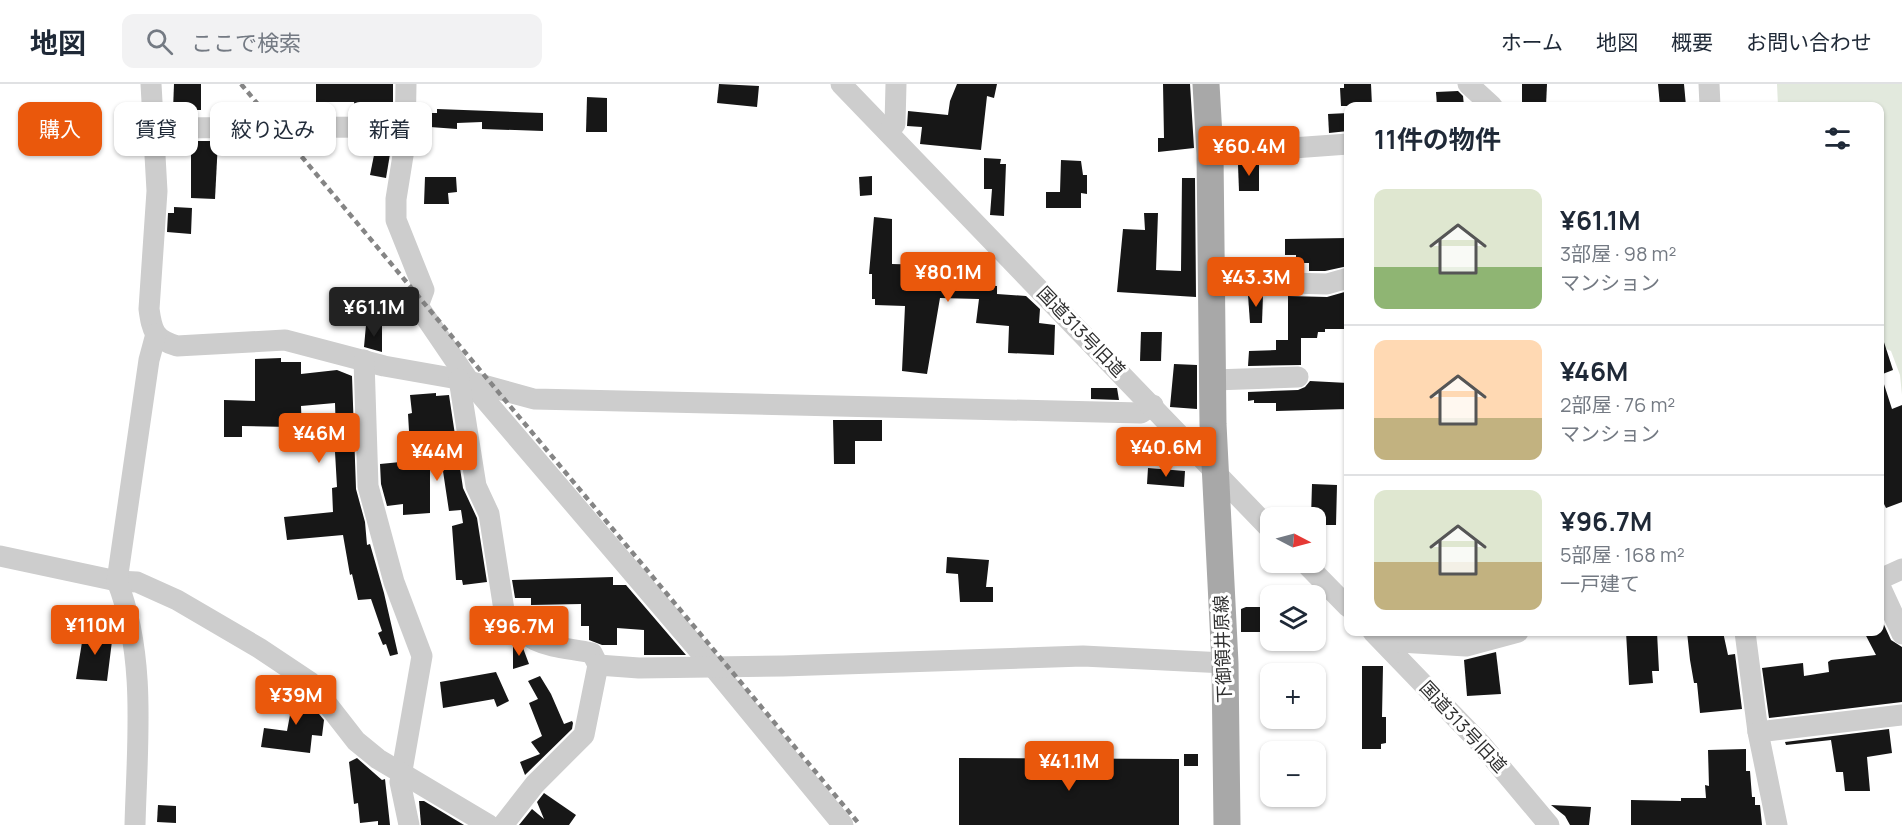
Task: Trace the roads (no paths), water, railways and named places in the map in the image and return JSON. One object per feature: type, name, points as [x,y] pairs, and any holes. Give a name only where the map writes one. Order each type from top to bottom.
[{"type":"main road","name":"下御領井原線","points":[[1206,84],[1210,154],[1215,473],[1225,663],[1227,825]]},
{"type":"street","points":[[151,84],[153,102]]},
{"type":"street","points":[[406,84],[406,102]]},
{"type":"street","name":"国道313号旧道","points":[[841,84],[1153,405],[1260,519]]},
{"type":"street","points":[[888,132],[895,124],[896,84]]},
{"type":"street","points":[[1468,84],[1488,102]]},
{"type":"street","points":[[1709,84],[1710,102]]},
{"type":"street","points":[[198,128],[348,127]]},
{"type":"street","points":[[1210,154],[1344,144]]},
{"type":"street","points":[[156,156],[157,191],[149,309],[151,327],[161,341],[177,346],[285,340],[364,360],[464,380],[534,399],[1141,412],[1153,405]]},
{"type":"street","points":[[402,156],[396,199],[396,219],[415,273],[424,290],[417,306],[464,380],[713,667],[843,825]]},
{"type":"street","points":[[1212,281],[1327,284],[1344,279]]},
{"type":"street","points":[[135,825],[137,679],[130,625],[117,581],[149,360],[156,334]]},
{"type":"street","points":[[364,360],[368,486],[394,582],[422,656],[400,782],[409,825]]},
{"type":"street","points":[[1214,380],[1298,377]]},
{"type":"street","points":[[464,380],[476,486],[489,514],[504,610],[513,624],[533,641],[592,653],[598,664],[584,735],[535,784],[503,825]]},
{"type":"street","points":[[0,556],[117,581],[137,582],[177,600],[260,648],[310,682],[356,741],[402,774],[489,825]]},
{"type":"street","points":[[1884,577],[1902,569]]},
{"type":"street","points":[[1315,573],[1344,603]]},
{"type":"street","points":[[1884,595],[1902,634]]},
{"type":"street","points":[[1378,636],[1466,646],[1503,636]]},
{"type":"street","name":"国道313号旧道","points":[[1378,636],[1481,744],[1549,825]]},
{"type":"street","points":[[1746,636],[1758,732],[1777,825]]},
{"type":"street","points":[[598,664],[639,668],[713,667],[1083,656],[1225,663]]},
{"type":"street","points":[[1758,732],[1902,715]]},
{"type":"railway","points":[[241,84],[860,825]]}]
